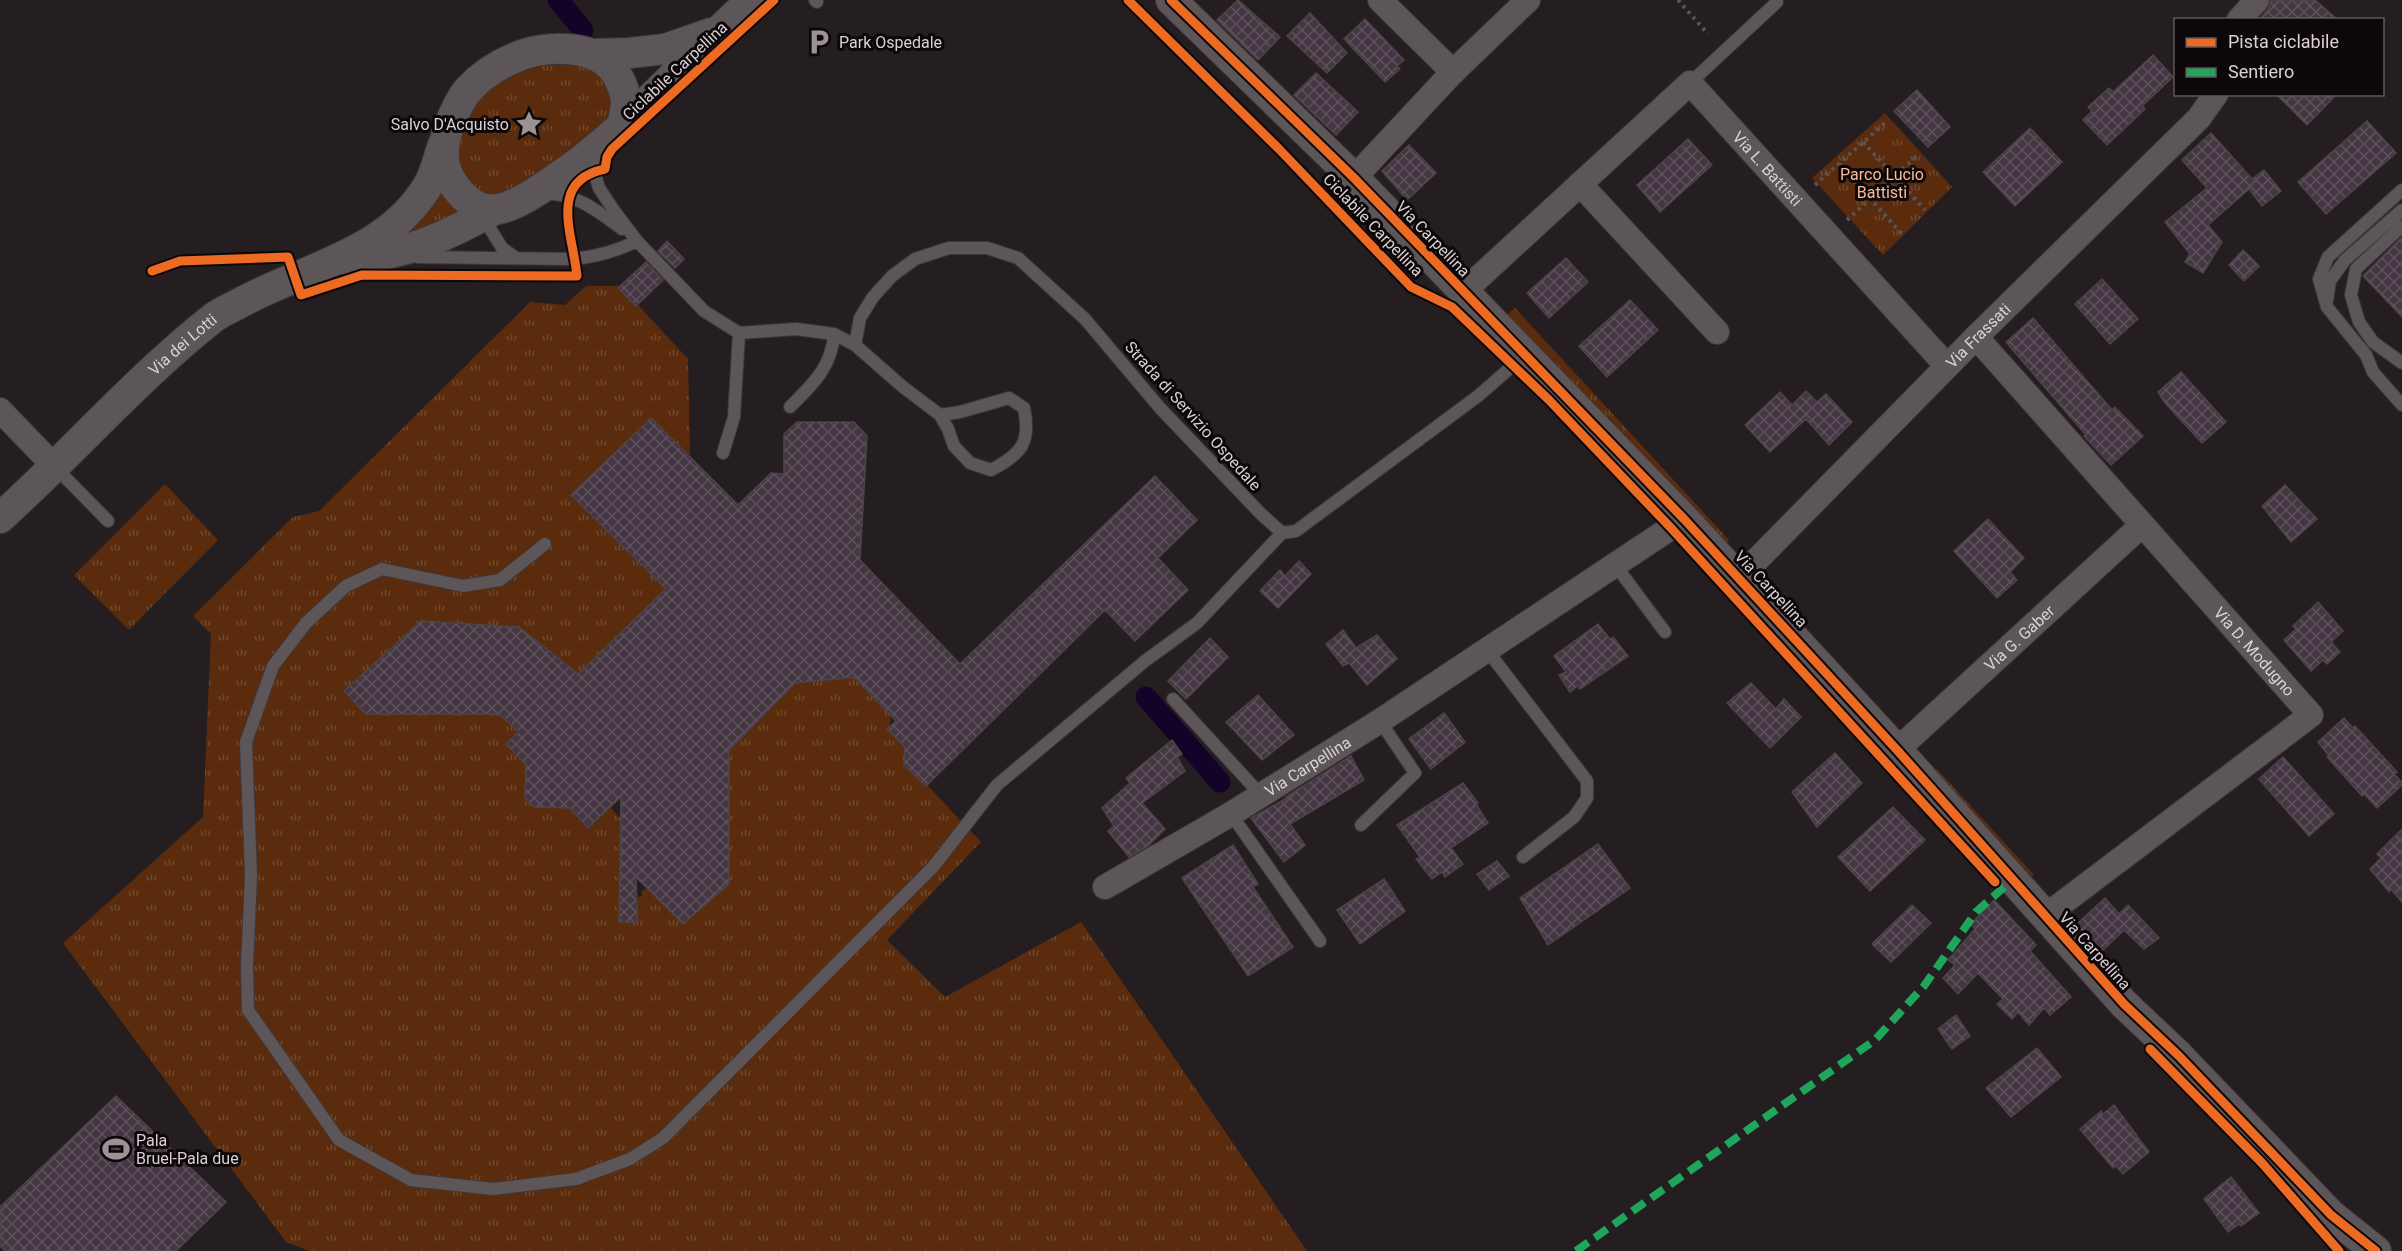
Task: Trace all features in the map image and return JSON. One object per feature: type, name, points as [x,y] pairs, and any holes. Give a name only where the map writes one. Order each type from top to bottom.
[{"type":"street","name":"Via dei Lotti","points":[[336,261],[384,256],[444,237],[483,211],[518,204],[593,152],[752,0]]},
{"type":"street","name":"Via Carpellina","points":[[1172,0],[1354,178],[1684,519],[1897,750],[2124,1004],[2179,1056],[2331,1215]]},
{"type":"street","points":[[1380,0],[1453,72]]},
{"type":"street","points":[[1354,178],[1453,72],[1528,0]]},
{"type":"street","points":[[2242,18],[2258,0]]},
{"type":"street","name":"Via dei Lotti","points":[[0,518],[55,467],[153,368],[215,316],[262,291],[336,261],[383,234],[410,211],[428,185],[453,113],[468,89],[489,72],[515,57],[542,51],[567,49],[593,54],[665,49],[717,31]]},
{"type":"street","points":[[593,54],[612,67],[625,90],[626,111],[621,127]]},
{"type":"street","points":[[1463,292],[1690,83]]},
{"type":"street","name":"Via L. Battisti","points":[[1690,83],[1947,366]]},
{"type":"street","name":"Via Frassati","points":[[1740,578],[1947,366],[2199,118],[2215,96]]},
{"type":"street","name":"Via dei Lotti","points":[[443,145],[444,165],[451,181],[462,196],[483,211]]},
{"type":"street","points":[[1580,184],[1717,332]]},
{"type":"street","name":"Via D. Modugno","points":[[1976,337],[2311,715],[2044,917]]},
{"type":"street","points":[[0,410],[55,467]]},
{"type":"street","name":"Via Carpellina","points":[[1105,887],[1232,814],[1260,794],[1380,721],[1684,519]]},
{"type":"street","name":"Via G. Gaber","points":[[1897,750],[2142,525]]},
{"type":"street","points":[[2331,1215],[2354,1251]]},
{"type":"street","points":[[2331,1215],[2376,1251]]},
{"type":"lane","points":[[1690,83],[1777,2]]},
{"type":"lane","points":[[593,152],[594,171],[599,188],[637,241],[704,311],[739,333],[796,329],[834,334],[855,345],[903,387],[940,415],[954,446],[970,463],[991,470],[1009,460],[1022,446],[1028,429],[1024,408],[1009,398],[960,412],[940,415]]},
{"type":"lane","points":[[2402,190],[2328,256],[2319,279],[2327,307],[2366,355],[2373,372],[2402,405]]},
{"type":"lane","points":[[531,195],[568,196],[601,213],[637,241]]},
{"type":"lane","points":[[2327,307],[2330,281],[2345,260],[2402,210]]},
{"type":"lane","points":[[483,211],[502,248],[516,258]]},
{"type":"lane","points":[[2402,226],[2356,268],[2351,296],[2359,322],[2373,342],[2402,363]]},
{"type":"lane","points":[[384,256],[575,259],[597,256],[637,241]]},
{"type":"lane","name":"Strada di Servizio Ospedale","points":[[855,345],[860,318],[873,297],[892,276],[915,260],[949,248],[987,248],[1018,258],[1085,320],[1160,408],[1282,534]]},
{"type":"lane","points":[[723,453],[734,417],[739,333]]},
{"type":"lane","points":[[790,407],[809,388],[826,365],[833,352],[834,334]]},
{"type":"lane","points":[[545,544],[500,580],[463,586],[381,569],[346,586],[306,623],[273,666],[246,742],[251,876],[247,966],[248,1010],[339,1140],[411,1180],[493,1189],[576,1179],[630,1160],[663,1138],[933,867],[997,785],[1145,661],[1197,623],[1282,534],[1296,531],[1478,396],[1525,355]]},
{"type":"lane","points":[[55,467],[108,521]]},
{"type":"lane","points":[[1616,566],[1665,632]]},
{"type":"lane","points":[[1487,650],[1587,781],[1587,798],[1574,817],[1523,857]]},
{"type":"lane","points":[[1173,699],[1260,794]]},
{"type":"lane","points":[[1361,825],[1415,773],[1380,721]]},
{"type":"lane","points":[[1232,814],[1320,941]]},
{"type":"path","points":[[1678,0],[1708,34]]},
{"type":"path","points":[[1815,185],[1887,122]]},
{"type":"path","points":[[1863,142],[1925,210]]},
{"type":"path","points":[[1847,220],[1918,155]]},
{"type":"path","points":[[1839,164],[1901,233]]},
{"type":"green space","points":[[570,64],[590,69],[606,80],[613,96],[612,118],[548,171],[494,197],[468,187],[459,165],[458,140],[468,116],[476,105],[495,86],[515,73],[535,67]]},
{"type":"green space","name":"Parco Lucio Battisti","points":[[1885,113],[1952,187],[1883,255],[1812,178]]},
{"type":"green space","points":[[439,182],[464,215],[419,235],[399,234]]},
{"type":"green space","points":[[586,286],[620,286],[620,290],[638,305],[688,359],[690,456],[650,419],[573,497],[666,589],[578,674],[519,627],[421,621],[498,714],[519,731],[508,742],[526,765],[525,798],[534,807],[570,808],[586,827],[590,827],[610,807],[620,818],[619,922],[637,921],[637,897],[642,896],[642,892],[647,887],[683,924],[729,884],[729,750],[795,683],[854,677],[891,715],[889,731],[905,743],[904,765],[927,785],[981,842],[887,940],[945,997],[1081,922],[1307,1251],[310,1251],[286,1242],[63,943],[203,817],[211,634],[193,616],[293,517],[319,511],[530,302],[565,305]]},
{"type":"green space","points":[[1515,308],[1729,540],[1726,544],[1503,318]]},
{"type":"green space","points":[[165,484],[218,540],[129,630],[74,575]]},
{"type":"green space","points":[[1937,769],[2034,875],[2027,881],[1934,772]]},
{"type":"building","points":[[1238,0],[1280,37],[1258,60],[1217,20]]},
{"type":"building","points":[[2271,0],[2315,0],[2336,18],[2261,18],[2268,9]]},
{"type":"building","points":[[1310,13],[1347,53],[1327,73],[1287,36]]},
{"type":"building","points":[[1365,19],[1404,60],[1397,66],[1400,69],[1385,82],[1344,39]]},
{"type":"building","points":[[2153,55],[2173,77],[2142,106],[2145,109],[2107,145],[2083,120],[2092,111],[2088,107],[2109,88],[2113,92]]},
{"type":"building","points":[[1316,73],[1358,112],[1336,135],[1294,95]]},
{"type":"building","points":[[1917,90],[1950,127],[1928,147],[1894,111]]},
{"type":"building","points":[[2278,96],[2335,96],[2307,125]]},
{"type":"building","points":[[2367,121],[2396,153],[2326,214],[2298,182]]},
{"type":"building","points":[[2030,128],[2062,162],[2015,206],[1983,172]]},
{"type":"building","points":[[2211,133],[2252,179],[2264,170],[2281,191],[2262,206],[2249,189],[2208,225],[2222,242],[2203,273],[2185,262],[2190,254],[2165,222],[2207,188],[2182,160]]},
{"type":"building","points":[[1688,139],[1712,165],[1660,212],[1637,185]]},
{"type":"building","points":[[1409,145],[1436,173],[1407,200],[1382,171]]},
{"type":"building","points":[[2402,237],[2402,317],[2363,276]]},
{"type":"building","points":[[667,241],[684,259],[675,268],[658,251]]},
{"type":"building","points":[[2243,250],[2259,266],[2244,281],[2229,265]]},
{"type":"building","points":[[1566,258],[1588,282],[1549,318],[1527,293]]},
{"type":"building","points":[[646,262],[663,280],[636,306],[618,288]]},
{"type":"building","points":[[2102,279],[2138,319],[2110,344],[2075,304]]},
{"type":"building","points":[[1630,300],[1658,330],[1607,377],[1579,346]]},
{"type":"building","points":[[2033,318],[2112,410],[2115,407],[2143,436],[2111,465],[2006,342]]},
{"type":"building","points":[[2181,372],[2226,422],[2202,443],[2165,403],[2158,392]]},
{"type":"building","points":[[1806,391],[1817,402],[1826,394],[1852,422],[1829,445],[1806,419],[1770,452],[1745,425],[1780,392],[1792,405]]},
{"type":"building","points":[[651,418],[738,505],[771,473],[784,474],[784,434],[797,422],[854,422],[867,436],[860,560],[960,664],[1155,476],[1197,520],[1158,558],[1188,590],[1135,641],[1105,610],[926,786],[904,765],[905,747],[887,729],[896,721],[854,677],[795,683],[729,750],[729,884],[683,924],[636,877],[637,922],[619,922],[621,797],[588,828],[570,808],[534,807],[525,798],[526,765],[506,744],[519,731],[498,714],[366,714],[344,691],[421,621],[519,627],[578,674],[666,589],[571,495]]},
{"type":"building","points":[[2285,485],[2317,519],[2291,542],[2262,506]]},
{"type":"building","points":[[1988,519],[2024,558],[2010,572],[2017,580],[1997,598],[1954,551]]},
{"type":"building","points":[[1299,561],[1311,574],[1278,608],[1260,591],[1280,570],[1285,576]]},
{"type":"building","points":[[2318,602],[2343,631],[2331,642],[2340,652],[2327,664],[2323,660],[2311,671],[2284,640],[2296,629],[2293,626]]},
{"type":"building","points":[[1598,624],[1610,639],[1613,637],[1628,656],[1580,689],[1577,686],[1570,692],[1559,675],[1566,672],[1554,656]]},
{"type":"building","points":[[1343,630],[1356,648],[1377,635],[1397,659],[1367,685],[1349,663],[1343,666],[1326,644]]},
{"type":"building","points":[[1210,638],[1228,657],[1186,699],[1168,681]]},
{"type":"building","points":[[1751,683],[1776,709],[1784,699],[1801,717],[1770,748],[1727,703]]},
{"type":"building","points":[[1258,695],[1294,735],[1262,760],[1226,722]]},
{"type":"building","points":[[1444,713],[1465,742],[1431,769],[1409,739]]},
{"type":"building","points":[[2344,718],[2353,728],[2355,726],[2397,772],[2394,774],[2402,783],[2377,808],[2364,794],[2362,796],[2327,757],[2329,756],[2318,742]]},
{"type":"building","points":[[1172,740],[1182,754],[1177,757],[1185,771],[1142,803],[1165,829],[1148,846],[1129,857],[1108,831],[1114,826],[1102,808],[1130,783],[1126,778]]},
{"type":"building","points":[[1835,753],[1862,783],[1817,827],[1792,792]]},
{"type":"building","points":[[1351,756],[1364,780],[1290,824],[1305,845],[1284,862],[1251,818],[1287,798]]},
{"type":"building","points":[[2283,757],[2334,814],[2309,836],[2259,779]]},
{"type":"building","points":[[1463,783],[1478,803],[1476,804],[1488,823],[1451,848],[1463,864],[1445,877],[1442,872],[1432,879],[1416,859],[1420,857],[1397,825]]},
{"type":"building","points":[[1893,807],[1925,840],[1870,891],[1838,857]]},
{"type":"building","points":[[2402,829],[2402,902],[2391,889],[2389,892],[2370,869],[2381,858],[2377,854]]},
{"type":"building","points":[[1598,844],[1630,888],[1548,945],[1520,898]]},
{"type":"building","points":[[1233,845],[1258,884],[1253,887],[1293,947],[1248,976],[1182,878]]},
{"type":"building","points":[[1497,861],[1509,876],[1489,890],[1477,874]]},
{"type":"building","points":[[1384,879],[1405,911],[1360,944],[1337,910]]},
{"type":"building","points":[[2105,898],[2119,914],[2128,905],[2159,938],[2144,949],[2124,930],[2101,952],[2076,925]]},
{"type":"building","points":[[1994,900],[2036,945],[2030,951],[2071,997],[2050,1015],[2044,1008],[2029,1025],[2018,1012],[2012,1019],[1997,1004],[2003,999],[1978,973],[1958,994],[1943,978],[1955,965],[1948,960],[1975,929],[1971,924]]},
{"type":"building","points":[[1912,905],[1931,923],[1891,962],[1872,944]]},
{"type":"building","points":[[1956,1015],[1970,1036],[1952,1049],[1938,1029]]},
{"type":"building","points":[[2037,1048],[2061,1077],[2011,1117],[1986,1088]]},
{"type":"building","name":"Pala Bruel-Pala due","points":[[116,1096],[226,1202],[176,1251],[5,1251],[0,1246],[0,1207]]},
{"type":"building","points":[[2114,1105],[2149,1152],[2123,1174],[2116,1166],[2113,1168],[2080,1129],[2101,1111],[2103,1114]]},
{"type":"building","points":[[2231,1177],[2259,1213],[2228,1232],[2204,1199]]},
{"type":"waterway","points":[[558,0],[583,30]]},
{"type":"waterway","points":[[1146,697],[1220,782]]},
{"type":"marked path","points":[[1576,1251],[1875,1040],[1924,986],[1976,912],[2012,880]]},
{"type":"cycle path","name":"Ciclabile Carpellina","points":[[152,271],[180,261],[288,257],[301,295],[362,275],[577,276],[568,211],[570,197],[576,185],[587,175],[605,169],[607,157],[612,149],[774,0]]},
{"type":"cycle path","name":"Ciclabile Carpellina","points":[[1128,0],[1279,149],[1411,287],[1452,307],[1549,400],[1671,528],[1995,882]]},
{"type":"cycle path","name":"Ciclabile Carpellina","points":[[1171,0],[1354,178],[1684,519],[1897,750],[2124,1004],[2179,1056],[2331,1215],[2376,1251]]},
{"type":"cycle path","points":[[2150,1049],[2262,1163],[2339,1251]]},
{"type":"place","name":"Park Ospedale","points":[[819,42]]},
{"type":"place","name":"Salvo D'Acquisto","points":[[529,124]]},
{"type":"place","name":"Pala Bruel-Pala due","points":[[116,1149]]}]
